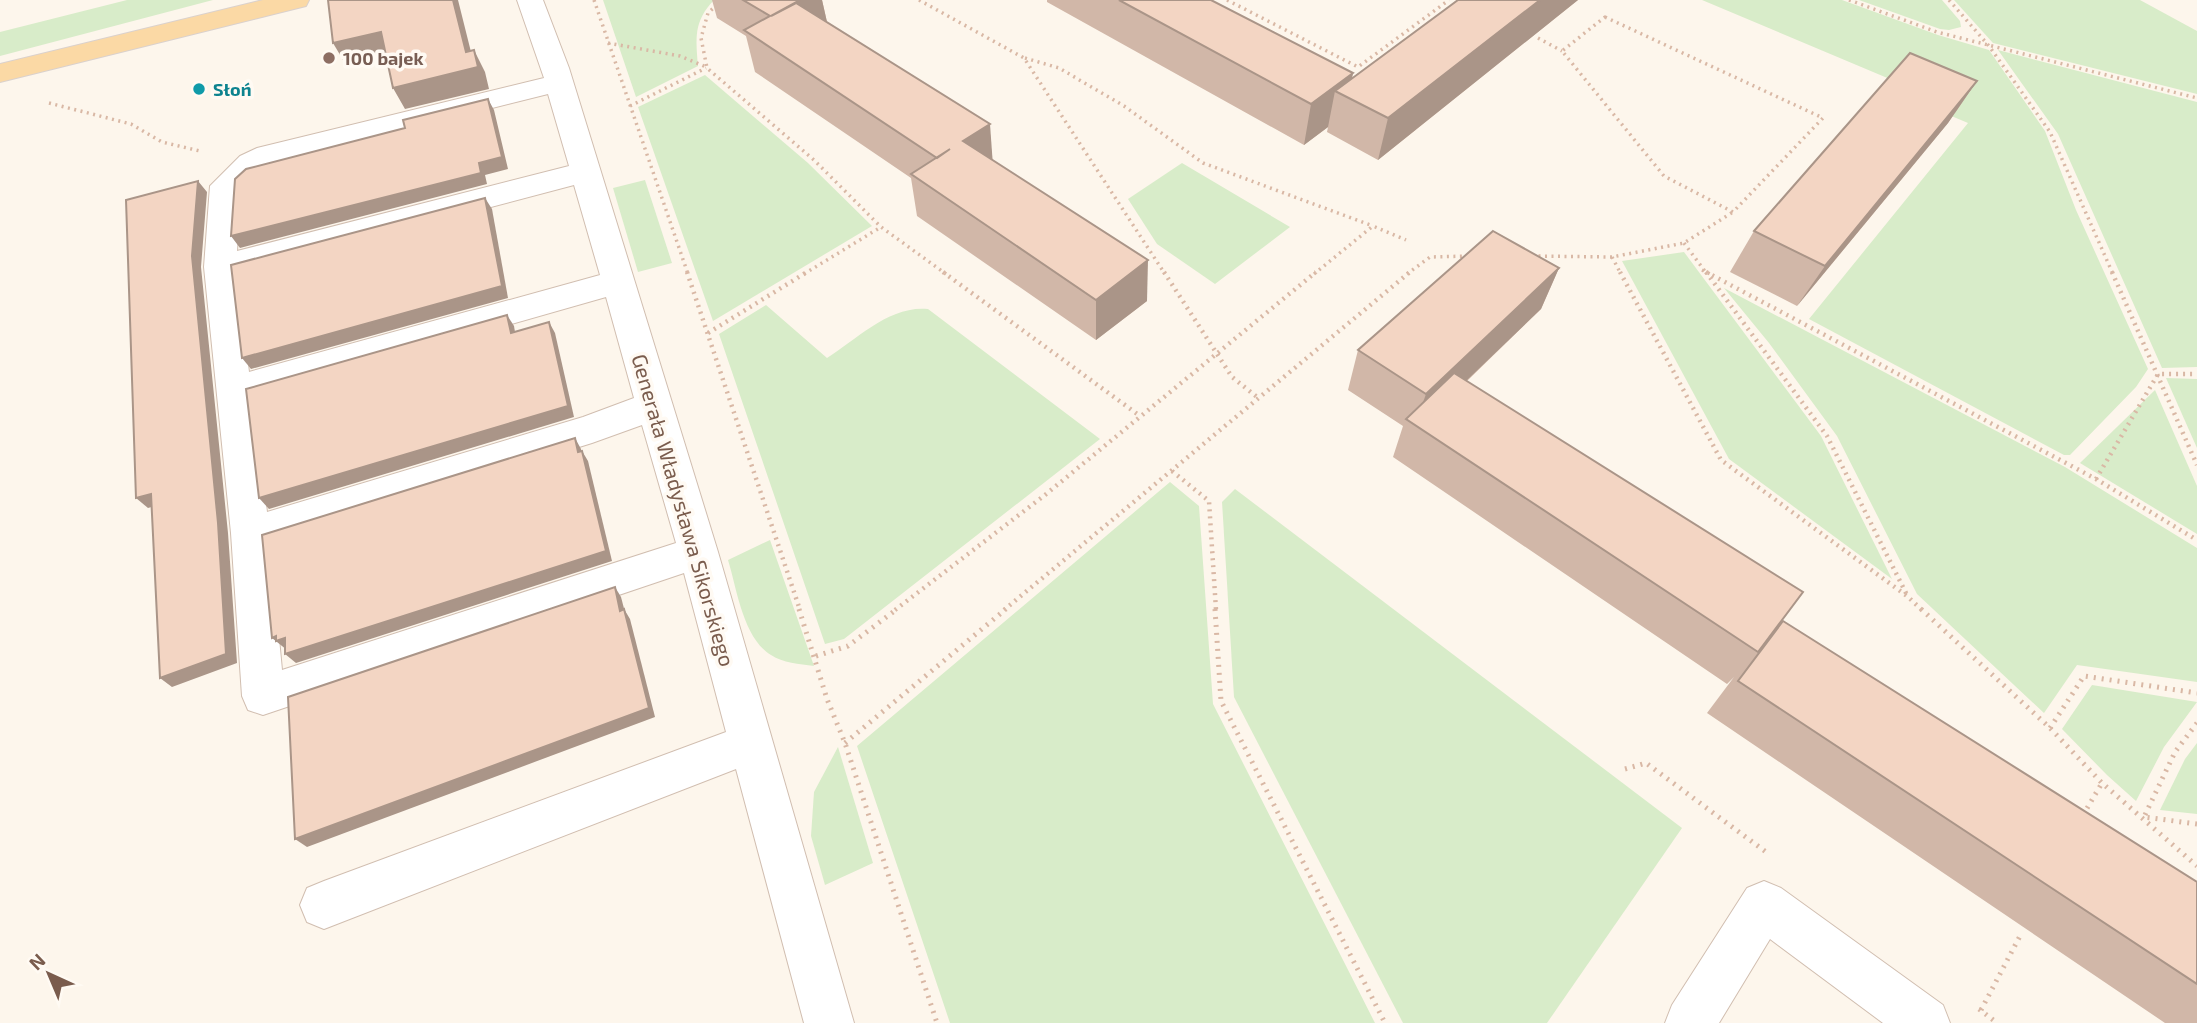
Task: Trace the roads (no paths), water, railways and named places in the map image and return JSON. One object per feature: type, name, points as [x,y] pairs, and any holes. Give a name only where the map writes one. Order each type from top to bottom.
[{"type":"main road","points":[[0,73],[280,2]]},
{"type":"street","name":"Generała Władysława Sikorskiego","points":[[530,0],[559,83],[698,552],[829,1023]]},
{"type":"street","points":[[559,83],[268,155],[251,163],[226,186],[220,267],[250,533],[264,696],[698,552]]},
{"type":"street","points":[[220,267],[584,172]]},
{"type":"street","points":[[232,390],[617,282]]},
{"type":"street","points":[[250,533],[592,429],[654,405]]},
{"type":"street","points":[[324,905],[750,743]]},
{"type":"street","points":[[1690,1023],[1764,905],[1926,1023]]},
{"type":"place","name":"100 bajek","points":[[329,58]]},
{"type":"place","name":"Słoń","points":[[199,89]]}]
